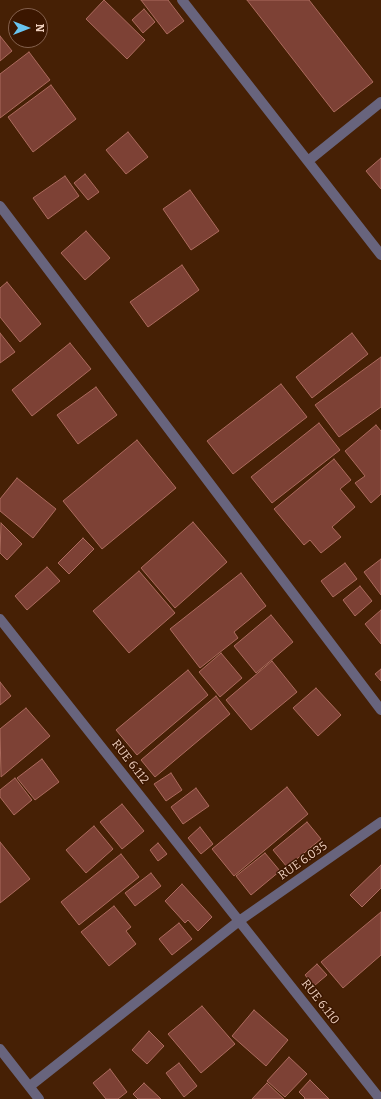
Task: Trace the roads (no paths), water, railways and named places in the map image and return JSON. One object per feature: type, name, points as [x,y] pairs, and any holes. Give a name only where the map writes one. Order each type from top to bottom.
[{"type":"street","points":[[182,0],[381,255]]},
{"type":"street","points":[[308,161],[381,102]]},
{"type":"street","points":[[0,206],[381,710]]},
{"type":"street","name":"RUE 6.112","points":[[0,620],[239,921]]},
{"type":"street","name":"RUE 6.035","points":[[30,1086],[239,921],[381,822]]},
{"type":"street","name":"RUE 6.110","points":[[239,921],[380,1099]]},
{"type":"street","points":[[0,1049],[40,1099]]}]
